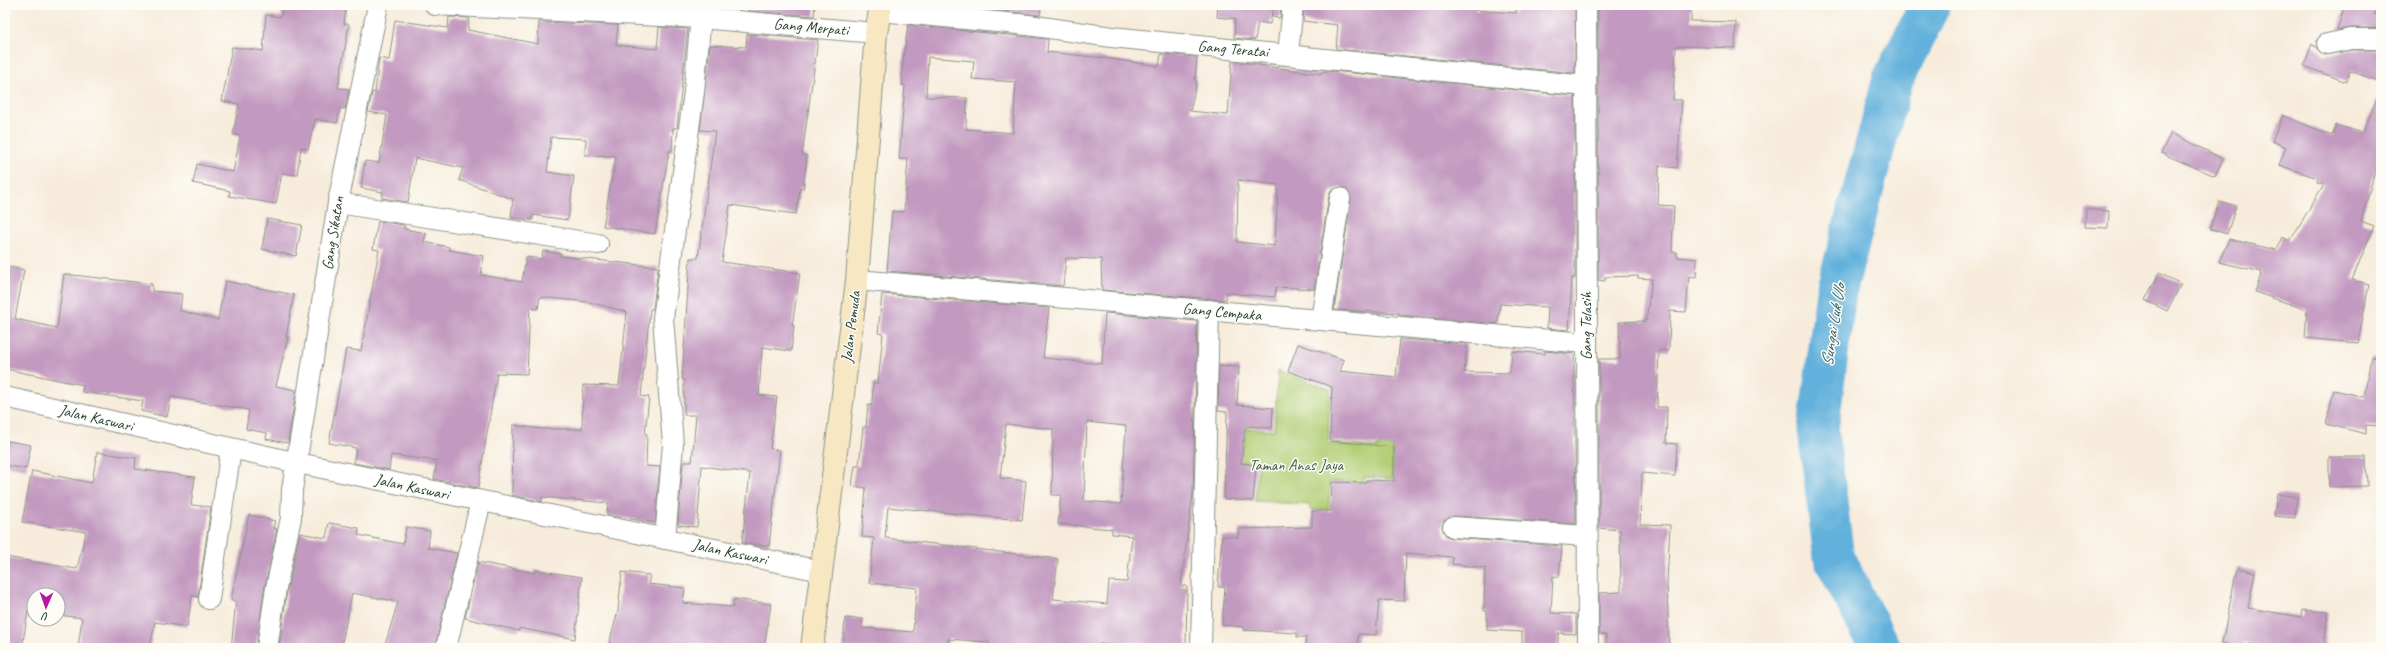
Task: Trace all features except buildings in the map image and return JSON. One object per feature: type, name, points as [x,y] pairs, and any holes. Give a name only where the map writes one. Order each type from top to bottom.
[{"type":"main road","name":"Jalan Pemuda","points":[[812,648],[857,280],[876,32],[881,8]]},
{"type":"street","name":"Gang Sikatan","points":[[267,648],[276,588],[291,518],[292,490],[298,463],[338,203],[378,5]]},
{"type":"street","name":"Gang Merpati","points":[[435,5],[701,12],[876,32]]},
{"type":"street","points":[[1288,54],[1293,5]]},
{"type":"street","name":"Gang Telasih","points":[[1586,5],[1588,648]]},
{"type":"street","name":"Gang Teratai","points":[[881,8],[1028,25],[1112,37],[1586,86]]},
{"type":"street","points":[[665,539],[673,444],[663,318],[694,92],[701,12]]},
{"type":"street","points":[[2327,44],[2351,39],[2381,39]]},
{"type":"street","points":[[1321,320],[1340,198]]},
{"type":"street","points":[[338,203],[598,244]]},
{"type":"street","name":"Gang Cempaka","points":[[857,280],[1586,343]]},
{"type":"street","points":[[1201,648],[1209,310]]},
{"type":"street","name":"Jalan Kaswari","points":[[5,397],[231,449],[821,571]]},
{"type":"street","points":[[209,599],[231,449]]},
{"type":"street","points":[[446,648],[481,501]]},
{"type":"street","points":[[1454,527],[1587,536]]},
{"type":"green space","name":"Taman Anas Jaya","points":[[1278,370],[1330,389],[1328,443],[1378,448],[1379,440],[1393,442],[1393,479],[1364,477],[1364,483],[1330,481],[1329,509],[1310,510],[1310,505],[1255,501],[1258,464],[1239,462],[1240,448],[1244,447],[1246,428],[1274,430]]},
{"type":"waterway","name":"Sungai Luk Ulo","points":[[1880,648],[1834,558],[1818,430],[1836,292],[1893,79],[1930,5]]}]
